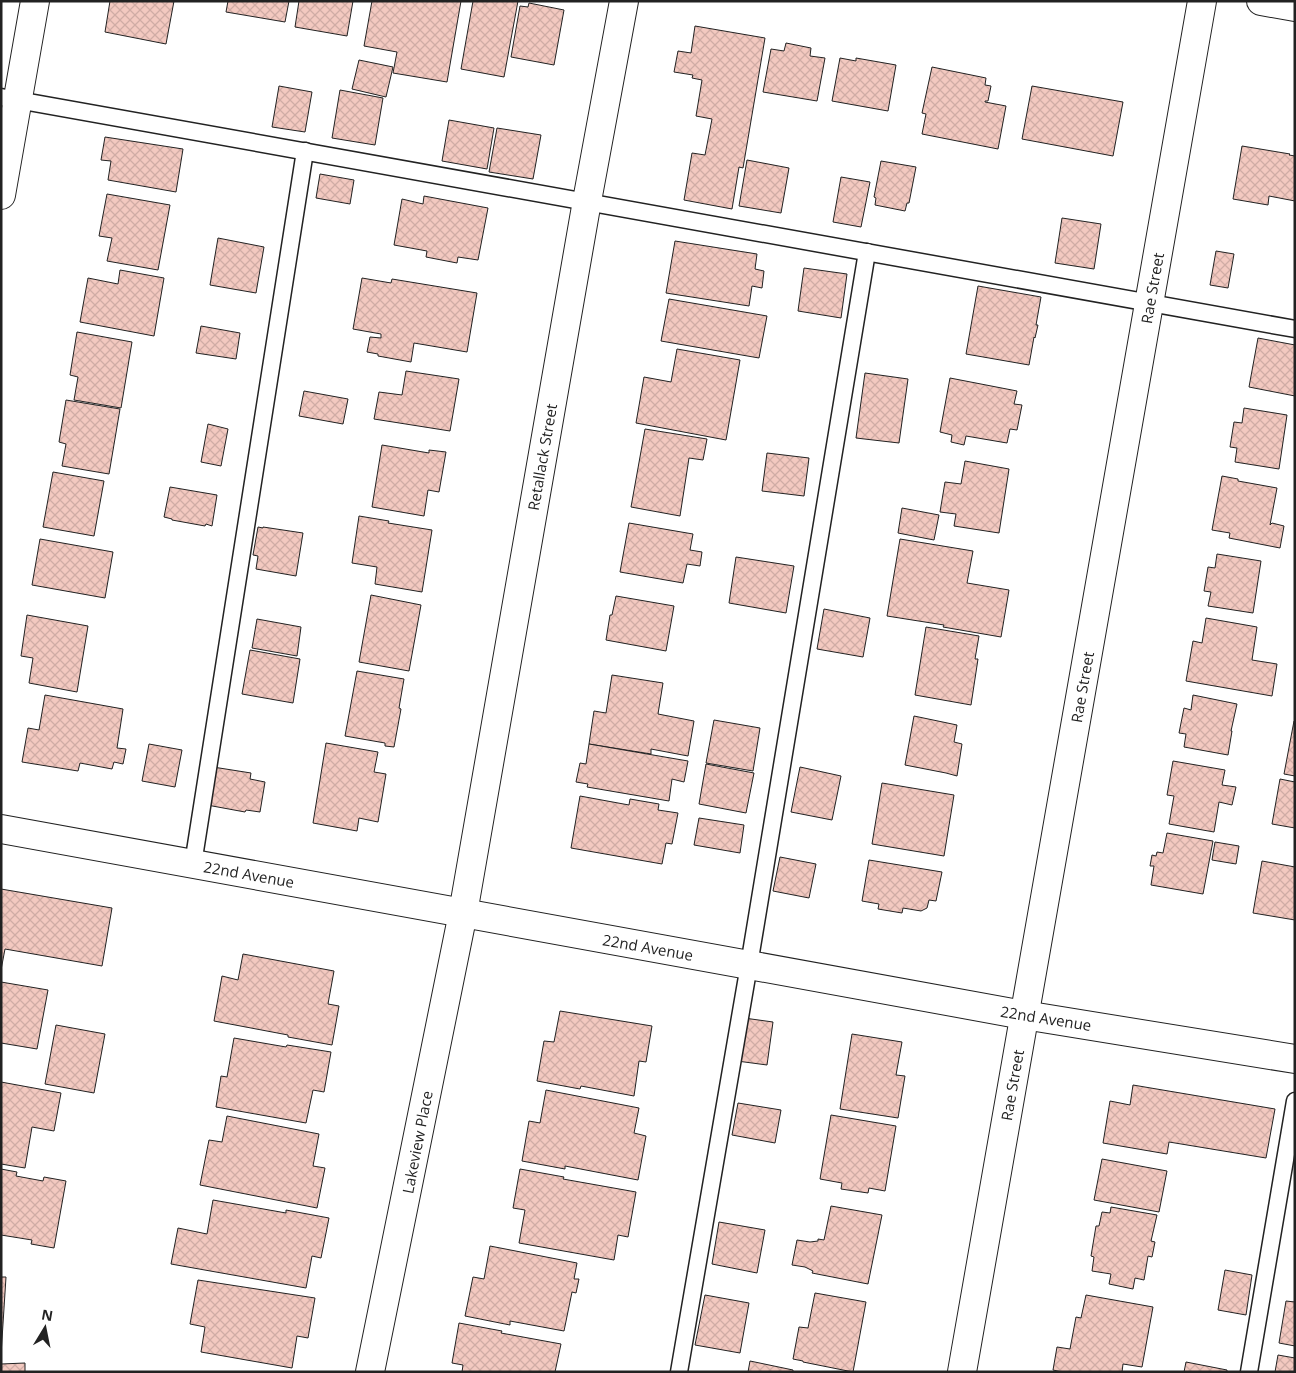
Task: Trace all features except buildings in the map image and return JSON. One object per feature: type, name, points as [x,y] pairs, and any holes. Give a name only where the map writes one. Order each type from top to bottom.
[{"type":"street","points":[[1,195],[10,98],[35,1]]},
{"type":"street","name":"Retallack Street","points":[[463,913],[586,201],[624,1]]},
{"type":"street","name":"Rae Street","points":[[962,1372],[1202,1]]},
{"type":"street","points":[[1261,1],[1295,7]]},
{"type":"street","name":"22nd Avenue","points":[[1,829],[1024,1015],[1295,1059]]},
{"type":"street","name":"Lakeview Place","points":[[370,1372],[463,913]]},
{"type":"lane","points":[[10,98],[1295,329]]},
{"type":"lane","points":[[193,864],[305,151]]},
{"type":"lane","points":[[678,1372],[750,965],[868,252]]},
{"type":"lane","points":[[1249,1372],[1295,1101]]}]
